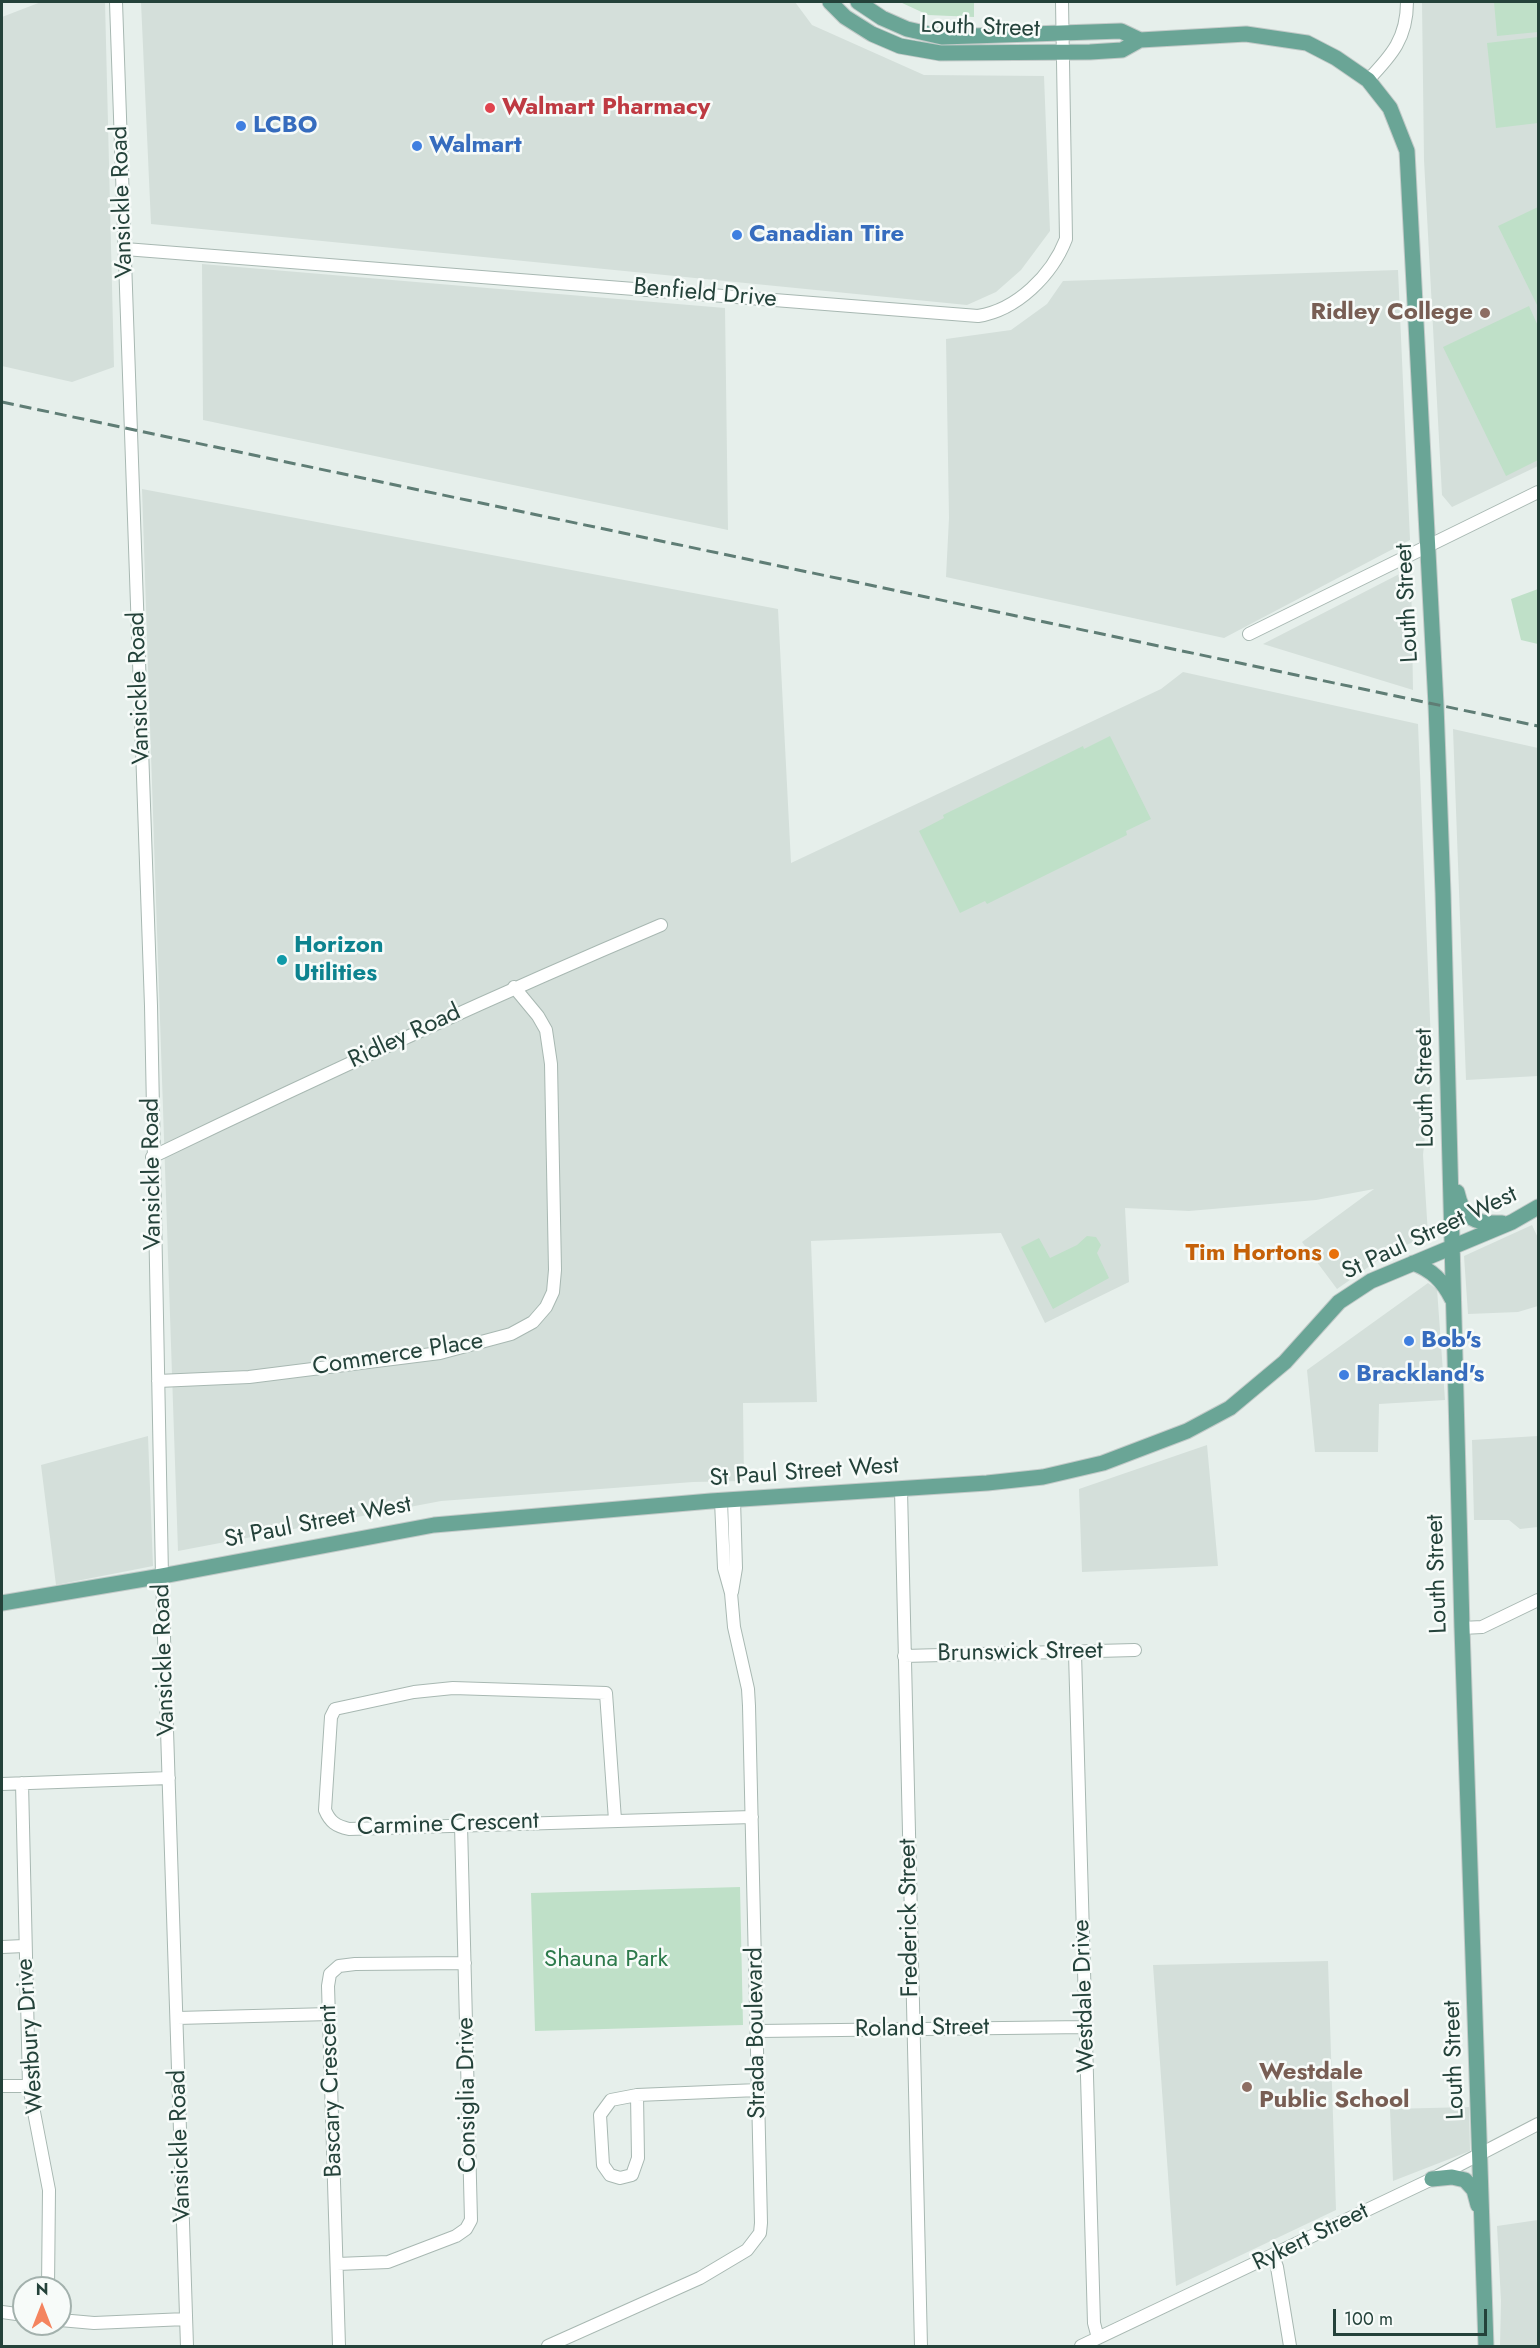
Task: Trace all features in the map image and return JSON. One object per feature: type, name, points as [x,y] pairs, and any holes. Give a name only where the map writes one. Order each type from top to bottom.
[{"type":"main road","name":"Louth Street","points":[[830,2],[872,34],[900,46],[940,53],[1064,53],[1122,50],[1140,40],[1246,34],[1307,43],[1336,58],[1368,80],[1390,108],[1407,151],[1444,905],[1452,1300],[1484,2229],[1486,2346]]},
{"type":"main road","name":"Louth Street","points":[[858,2],[882,18],[907,29],[942,37],[1121,31],[1140,40]]},
{"type":"main road","points":[[1450,1163],[1461,1209],[1466,1214],[1485,1223],[1512,1222]]},
{"type":"main road","name":"St Paul Street West","points":[[2,1603],[162,1576],[434,1525],[486,1519],[901,1490],[1043,1476],[1102,1463],[1187,1431],[1230,1408],[1285,1362],[1340,1302],[1371,1281],[1538,1209]]},
{"type":"main road","points":[[1413,1263],[1432,1273],[1443,1284],[1452,1300]]},
{"type":"main road","points":[[1432,2180],[1452,2177],[1469,2182],[1477,2201],[1484,2229]]},
{"type":"street","name":"Vansickle Road","points":[[116,2],[151,1006],[152,1156],[162,1576],[187,2346]]},
{"type":"street","name":"Benfield Drive","points":[[124,249],[978,316],[995,313],[1034,288],[1059,256],[1066,239],[1062,2]]},
{"type":"street","points":[[1368,80],[1389,58],[1404,30],[1407,2]]},
{"type":"street","points":[[1249,634],[1539,492]]},
{"type":"street","name":"Ridley Road","points":[[152,1156],[514,987],[661,925]]},
{"type":"street","name":"Commerce Place","points":[[159,1381],[249,1377],[440,1353],[511,1334],[533,1322],[546,1307],[553,1292],[555,1270],[551,1064],[546,1030],[538,1016],[514,987]]},
{"type":"street","name":"Frederick Street","points":[[901,1490],[921,2346]]},
{"type":"street","name":"Strada Boulevard","points":[[548,2346],[700,2278],[747,2250],[760,2233],[758,2031],[748,1689],[737,1642],[731,1593],[724,1568],[727,1501]]},
{"type":"street","points":[[1462,1628],[1482,1627],[1539,1600]]},
{"type":"street","name":"Brunswick Street","points":[[904,1656],[1135,1650]]},
{"type":"street","name":"Westdale Drive","points":[[1076,1653],[1095,2323],[1098,2338]]},
{"type":"street","name":"Carmine Crescent","points":[[615,1820],[606,1693],[453,1688],[414,1692],[335,1709],[332,1717],[325,1810],[329,1821],[338,1827],[349,1829],[752,1818]]},
{"type":"street","points":[[2,1784],[169,1778]]},
{"type":"street","name":"Westbury Drive","points":[[22,1783],[29,2086],[49,2190],[48,2276]]},
{"type":"street","name":"Consiglia Drive","points":[[337,2264],[388,2262],[456,2236],[466,2229],[471,2220],[462,1825]]},
{"type":"street","points":[[2,1947],[24,1946]]},
{"type":"street","name":"Bascary Crescent","points":[[339,2346],[330,1974],[339,1966],[355,1964],[465,1963]]},
{"type":"street","points":[[177,2018],[330,2014]]},
{"type":"street","name":"Roland Street","points":[[758,2031],[1086,2027]]},
{"type":"street","points":[[2,2086],[29,2086]]},
{"type":"street","points":[[637,2095],[638,2158],[632,2175],[621,2178],[610,2175],[603,2165],[600,2115],[611,2100],[637,2095],[758,2090]]},
{"type":"street","name":"Rykert Street","points":[[1082,2346],[1432,2180],[1539,2124]]},
{"type":"street","points":[[1273,2256],[1277,2267],[1290,2346]]},
{"type":"street","points":[[72,2321],[94,2323],[186,2319]]},
{"type":"shaded area","points":[[41,2],[105,2],[114,367],[72,382],[2,366],[2,17]]},
{"type":"shaded area","points":[[141,2],[795,2],[812,25],[924,75],[1044,76],[1050,231],[1021,270],[996,292],[967,305],[151,224]]},
{"type":"shaded area","name":"Ridley College","points":[[1422,2],[1538,2],[1538,466],[1452,507],[1442,495],[1424,160]]},
{"type":"shaded area","points":[[202,264],[725,308],[728,530],[203,420]]},
{"type":"shaded area","points":[[1398,270],[1410,540],[1224,638],[946,577],[949,518],[946,339],[1011,330],[1047,304],[1063,281]]},
{"type":"shaded area","points":[[142,489],[778,609],[791,863],[1161,689],[1183,672],[1418,724],[1432,1068],[1423,1155],[1428,1235],[1387,1254],[1337,1289],[1302,1242],[1374,1189],[1316,1200],[1189,1211],[1125,1208],[1129,1282],[1045,1323],[1001,1233],[811,1241],[817,1402],[743,1403],[744,1481],[693,1482],[441,1501],[178,1551]]},
{"type":"shaded area","points":[[1411,568],[1413,690],[1263,644]]},
{"type":"shaded area","points":[[1453,729],[1538,748],[1538,1076],[1466,1080]]},
{"type":"shaded area","points":[[1532,1225],[1538,1238],[1538,1306],[1518,1312],[1468,1314],[1464,1256]]},
{"type":"shaded area","points":[[1428,1283],[1437,1289],[1445,1400],[1379,1404],[1378,1452],[1315,1452],[1307,1370]]},
{"type":"shaded area","points":[[148,1436],[153,1566],[56,1585],[41,1465]]},
{"type":"shaded area","points":[[1538,1436],[1538,1527],[1520,1529],[1509,1520],[1474,1520],[1472,1440]]},
{"type":"shaded area","points":[[1207,1445],[1218,1566],[1082,1572],[1079,1489]]},
{"type":"shaded area","name":"Westdale Public School","points":[[1328,1961],[1336,2210],[1176,2286],[1153,1965]]},
{"type":"shaded area","points":[[1469,2107],[1470,2151],[1393,2181],[1390,2109]]},
{"type":"shaded area","points":[[1538,2220],[1538,2346],[1500,2346],[1501,2301],[1497,2226]]},
{"type":"green space","points":[[900,2],[974,2],[974,17],[928,15]]},
{"type":"green space","points":[[1494,2],[1538,2],[1538,32],[1497,36]]},
{"type":"green space","points":[[1538,37],[1538,123],[1496,128],[1487,43]]},
{"type":"green space","points":[[1538,207],[1538,307],[1498,226]]},
{"type":"green space","points":[[1529,306],[1538,326],[1538,460],[1506,476],[1443,347]]},
{"type":"green space","points":[[1538,589],[1538,644],[1521,640],[1511,599]]},
{"type":"green space","points":[[1110,736],[1151,819],[1126,831],[1127,835],[987,904],[985,901],[960,913],[919,831],[944,818],[943,815],[1083,746],[1084,749]]},
{"type":"green space","points":[[1087,1236],[1096,1237],[1101,1245],[1097,1253],[1109,1278],[1053,1309],[1021,1247],[1039,1238],[1050,1258],[1077,1245]]},
{"type":"green space","name":"Shauna Park","points":[[740,1887],[743,2025],[535,2031],[531,1893]]},
{"type":"railway","points":[[2,402],[1538,726]]},
{"type":"place","name":"Walmart Pharmacy","points":[[490,108]]},
{"type":"place","name":"LCBO","points":[[241,126]]},
{"type":"place","name":"Walmart","points":[[417,146]]},
{"type":"place","name":"Canadian Tire","points":[[737,235]]},
{"type":"place","name":"Ridley College","points":[[1485,313]]},
{"type":"place","name":"Horizon Utilities","points":[[282,960]]},
{"type":"place","name":"Tim Hortons","points":[[1334,1254]]},
{"type":"place","name":"Bob's","points":[[1409,1341]]},
{"type":"place","name":"Brackland's","points":[[1344,1375]]},
{"type":"place","name":"Westdale Public School","points":[[1247,2087]]}]
